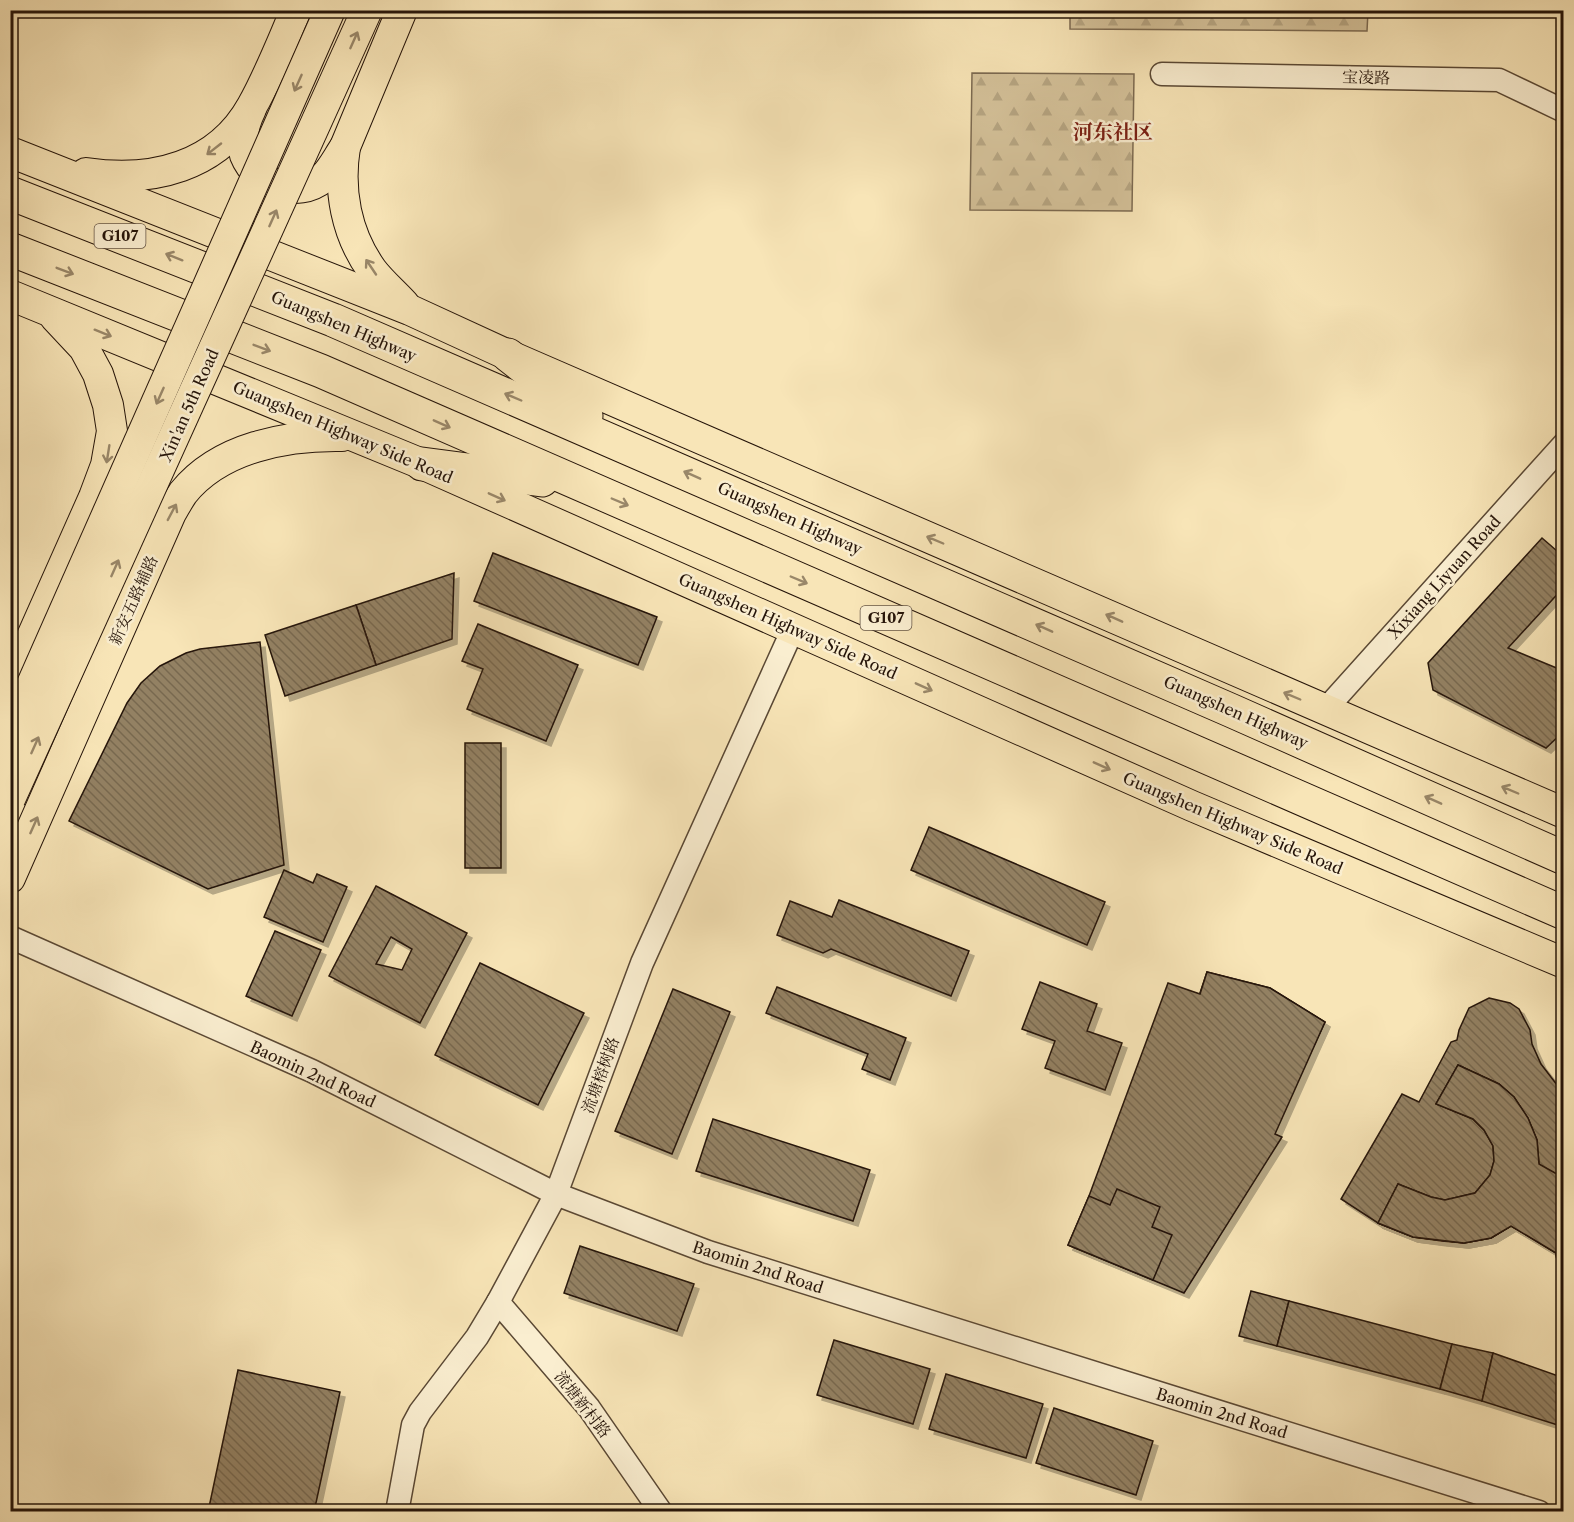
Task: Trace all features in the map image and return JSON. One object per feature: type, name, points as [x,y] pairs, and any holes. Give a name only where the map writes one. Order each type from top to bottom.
[{"type":"highway","name":"Guangshen Highway","points":[[10,193],[333,320],[1230,710],[1563,858]]},
{"type":"highway","name":"G107","points":[[10,249],[321,371],[1563,912]]},
{"type":"highway","points":[[508,355],[623,445]]},
{"type":"highway","points":[[422,464],[583,486]]},
{"type":"main road","points":[[296,10],[246,120],[242,137],[245,154],[253,169],[266,181],[282,187],[299,188],[311,185],[323,177],[345,147]]},
{"type":"main road","name":"Xin'an 5th Road","points":[[10,734],[330,10]]},
{"type":"main road","name":"Xin'an 5th Road","points":[[10,799],[367,10]]},
{"type":"main road","points":[[402,10],[345,147],[341,168],[346,214],[358,245],[372,270],[410,310]]},
{"type":"main road","points":[[46,166],[112,177],[158,173],[188,165],[212,152],[234,130],[252,107]]},
{"type":"main road","points":[[10,152],[410,310],[508,355],[1563,813]]},
{"type":"main road","name":"Guangshen Highway Side Road","points":[[10,295],[422,464],[1192,806],[1563,963]]},
{"type":"main road","points":[[10,686],[94,497],[106,465],[112,430],[108,405],[98,374],[84,348],[49,310]]},
{"type":"main road","name":"新安五路辅路","points":[[10,878],[171,513],[183,493],[200,477],[249,448],[287,438],[315,435],[354,436]]},
{"type":"street","name":"宝凌路","points":[[1162,74],[1498,80],[1563,111]]},
{"type":"street","name":"Xixiang Liyuan Road","points":[[1325,710],[1563,444]]},
{"type":"street","name":"流塘榕树路","points":[[397,1512],[413,1425],[420,1412],[477,1337],[556,1194],[642,963],[793,628]]},
{"type":"street","name":"Baomin 2nd Road","points":[[10,937],[312,1071],[556,1194],[708,1252],[1539,1512]]},
{"type":"street","name":"流塘新村路","points":[[498,1302],[589,1408],[661,1512]]},
{"type":"green space","points":[[1070,11],[1368,11],[1367,31],[1070,29]]},
{"type":"green space","points":[[972,73],[1134,74],[1132,211],[970,210]]},
{"type":"building","points":[[1542,538],[1564,557],[1564,587],[1508,648],[1564,671],[1564,731],[1546,748],[1433,690],[1428,663]]},
{"type":"building","points":[[493,553],[657,617],[638,665],[474,601]]},
{"type":"building","points":[[454,573],[452,639],[376,665],[356,605]]},
{"type":"building","points":[[356,605],[376,665],[285,696],[265,635]]},
{"type":"building","points":[[478,624],[578,665],[546,741],[467,709],[483,669],[462,661]]},
{"type":"building","points":[[260,642],[284,865],[208,889],[69,821],[127,703],[141,683],[160,666],[186,653],[200,649]]},
{"type":"building","points":[[465,743],[501,743],[501,868],[465,868]]},
{"type":"building","points":[[929,827],[1105,902],[1087,945],[911,870]]},
{"type":"building","points":[[284,870],[313,883],[317,874],[347,887],[323,942],[264,917]]},
{"type":"building","points":[[376,886],[467,933],[420,1023],[329,976]],"holes":[[[391,937],[412,949],[402,970],[376,964]]]},
{"type":"building","points":[[839,900],[969,951],[951,996],[831,949],[823,953],[777,935],[790,901],[832,917]]},
{"type":"building","points":[[275,931],[321,950],[292,1016],[246,996]]},
{"type":"building","points":[[480,963],[584,1013],[538,1105],[435,1055]]},
{"type":"building","points":[[1207,972],[1270,988],[1325,1022],[1286,1105],[1228,1086],[1178,1059]]},
{"type":"building","points":[[1207,972],[1270,988],[1325,1022],[1275,1134],[1282,1137],[1184,1293],[1068,1245],[1089,1196],[1168,983],[1200,994]]},
{"type":"building","points":[[1040,982],[1097,1004],[1087,1031],[1122,1043],[1105,1090],[1045,1068],[1055,1041],[1022,1029]]},
{"type":"building","points":[[777,987],[906,1038],[890,1080],[862,1069],[868,1054],[766,1013]]},
{"type":"building","points":[[673,989],[730,1012],[672,1154],[615,1131]]},
{"type":"building","points":[[1489,998],[1510,1003],[1519,1009],[1530,1030],[1532,1044],[1541,1064],[1564,1094],[1564,1284],[1559,1276],[1556,1253],[1511,1226],[1491,1238],[1464,1243],[1413,1237],[1378,1223],[1341,1199],[1402,1094],[1419,1102],[1451,1042],[1457,1040],[1469,1008]]},
{"type":"building","points":[[1458,1065],[1499,1084],[1514,1097],[1528,1118],[1537,1140],[1539,1164],[1536,1185],[1526,1207],[1511,1226],[1491,1238],[1464,1243],[1413,1237],[1378,1223],[1398,1184],[1445,1200],[1475,1193],[1490,1175],[1494,1161],[1493,1146],[1484,1130],[1473,1119],[1436,1104]]},
{"type":"building","points":[[1458,1065],[1499,1084],[1514,1097],[1528,1118],[1537,1140],[1539,1164],[1564,1178],[1564,1284],[1559,1276],[1556,1253],[1511,1226],[1491,1238],[1464,1243],[1413,1237],[1378,1223],[1398,1184],[1445,1200],[1475,1193],[1490,1175],[1494,1161],[1493,1146],[1484,1130],[1473,1119],[1436,1104]]},
{"type":"building","points":[[713,1119],[870,1170],[853,1221],[696,1171]]},
{"type":"building","points":[[1117,1189],[1160,1207],[1152,1227],[1172,1235],[1153,1280],[1068,1245],[1089,1196],[1110,1205]]},
{"type":"building","points":[[1564,1226],[1564,1284],[1559,1276],[1556,1253]]},
{"type":"building","points":[[580,1246],[694,1284],[677,1331],[564,1293]]},
{"type":"building","points":[[1251,1291],[1289,1301],[1277,1346],[1239,1336]]},
{"type":"building","points":[[1289,1301],[1452,1344],[1440,1389],[1277,1346]]},
{"type":"building","points":[[834,1340],[930,1369],[913,1424],[817,1395]]},
{"type":"building","points":[[1452,1344],[1493,1353],[1482,1401],[1440,1389]]},
{"type":"building","points":[[1493,1353],[1564,1378],[1564,1427],[1482,1401]]},
{"type":"building","points":[[238,1370],[340,1392],[314,1512],[208,1512]]},
{"type":"building","points":[[946,1374],[1043,1404],[1026,1458],[929,1429]]},
{"type":"building","points":[[1054,1408],[1153,1441],[1136,1495],[1036,1463]]},
{"type":"district","name":"河东社区","points":[[1113,132]]}]
